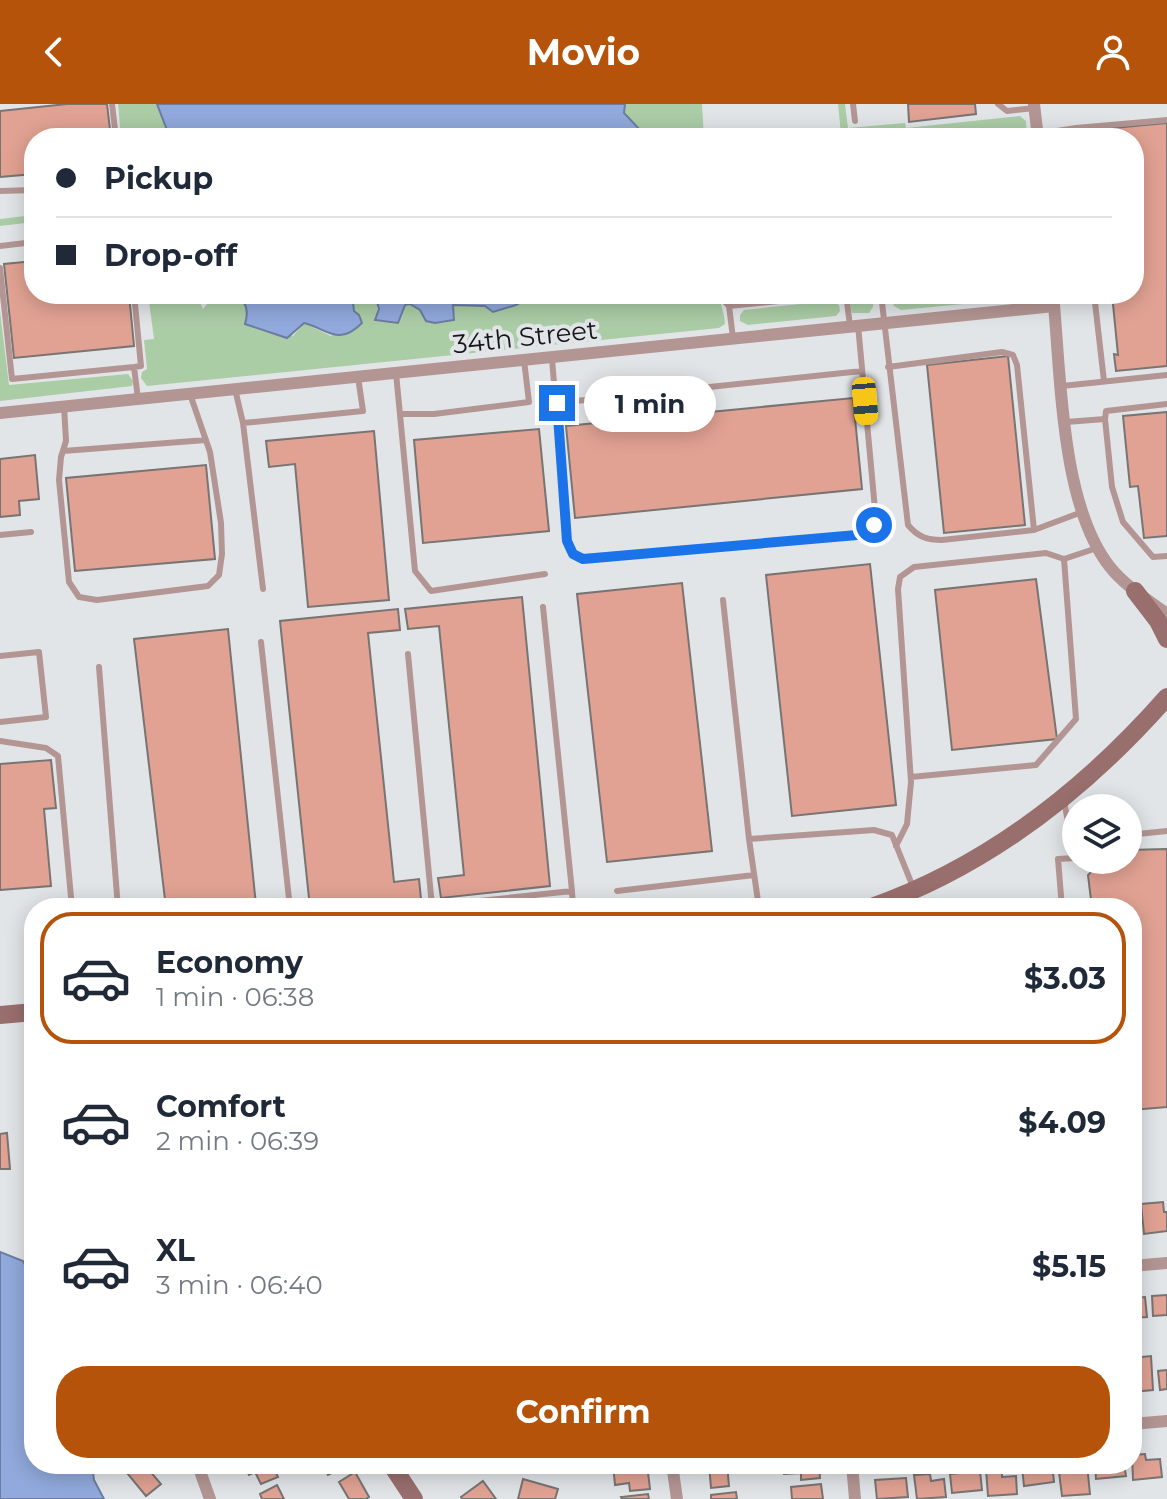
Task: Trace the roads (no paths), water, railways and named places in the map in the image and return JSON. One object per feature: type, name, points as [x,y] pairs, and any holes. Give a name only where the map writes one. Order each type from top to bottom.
[{"type":"street","points":[[1035,106],[1037,128]]},
{"type":"street","name":"34th Street","points":[[0,413],[884,323],[1024,304]]},
{"type":"street","points":[[1054,304],[1070,469],[1082,512],[1111,569],[1167,614]]},
{"type":"street","points":[[1135,591],[1158,621],[1167,639]]},
{"type":"street","points":[[1066,794],[1144,724],[1167,697]]},
{"type":"street","points":[[896,898],[986,853],[1062,798]]},
{"type":"street","points":[[0,1015],[24,1013]]},
{"type":"street","points":[[1142,1265],[1167,1263]]},
{"type":"street","points":[[1142,1423],[1167,1421]]},
{"type":"street","points":[[201,1474],[210,1499]]},
{"type":"street","points":[[398,1474],[414,1499]]},
{"type":"street","points":[[673,1474],[677,1499]]},
{"type":"street","points":[[853,1474],[855,1499]]},
{"type":"lane","points":[[112,104],[115,128]]},
{"type":"lane","points":[[853,104],[855,121]]},
{"type":"lane","points":[[998,104],[1007,111],[1035,106]]},
{"type":"lane","points":[[1076,128],[1167,120]]},
{"type":"lane","points":[[0,191],[24,190]]},
{"type":"lane","points":[[0,246],[24,243]]},
{"type":"lane","points":[[0,268],[12,379],[141,366],[135,304]]},
{"type":"lane","points":[[733,338],[729,306],[748,304]]},
{"type":"lane","points":[[552,357],[567,541],[573,554],[583,559],[857,535],[869,529],[876,520],[862,371],[848,304]]},
{"type":"lane","points":[[882,304],[908,525],[922,537],[942,540],[1034,530],[1082,512]]},
{"type":"lane","points":[[1095,304],[1104,381]]},
{"type":"lane","points":[[888,367],[1002,352],[1013,355],[1017,365],[1034,530]]},
{"type":"lane","points":[[400,414],[434,414],[529,402],[524,360]]},
{"type":"lane","points":[[134,367],[138,399]]},
{"type":"lane","points":[[557,403],[862,371]]},
{"type":"lane","points":[[396,373],[415,571],[431,591],[545,574]]},
{"type":"lane","points":[[1062,386],[1167,375]]},
{"type":"lane","points":[[243,423],[363,411],[358,377]]},
{"type":"lane","points":[[235,389],[243,423],[263,589]]},
{"type":"lane","points":[[64,406],[66,441],[59,480],[69,582],[79,597],[97,600],[208,586],[219,575],[221,523],[206,440],[190,394]]},
{"type":"lane","points":[[1167,404],[1106,411],[1105,419],[1112,487],[1123,522],[1153,557],[1167,556]]},
{"type":"lane","points":[[1066,422],[1105,419]]},
{"type":"lane","points":[[63,451],[206,440]]},
{"type":"lane","points":[[0,535],[31,532]]},
{"type":"lane","points":[[896,846],[907,824],[911,777],[900,577],[914,567],[1046,553],[1064,559],[1098,548]]},
{"type":"lane","points":[[911,777],[1036,765],[1076,719],[1064,559]]},
{"type":"lane","points":[[723,600],[757,898]]},
{"type":"lane","points":[[543,607],[572,898]]},
{"type":"lane","points":[[261,642],[289,898]]},
{"type":"lane","points":[[0,656],[39,652],[46,717],[0,722]]},
{"type":"lane","points":[[408,654],[431,898]]},
{"type":"lane","points":[[99,667],[117,898]]},
{"type":"lane","points":[[0,741],[46,748],[58,756],[71,898]]},
{"type":"lane","points":[[749,839],[874,830],[892,835],[915,891]]},
{"type":"lane","points":[[1142,834],[1167,831]]},
{"type":"lane","points":[[1061,898],[1058,859],[1062,859]]},
{"type":"lane","points":[[617,891],[754,875]]},
{"type":"lane","points":[[511,898],[572,891]]},
{"type":"water","points":[[157,104],[625,104],[624,113],[638,128],[166,128]]},
{"type":"water","points":[[245,304],[353,304],[362,323],[354,330],[339,335],[304,323],[287,338],[245,324]]},
{"type":"water","points":[[378,304],[410,304],[405,305],[398,323],[375,320]]},
{"type":"water","points":[[410,304],[518,304],[493,312],[485,306],[453,305],[454,320],[435,323],[426,321],[420,310]]},
{"type":"water","points":[[0,1252],[24,1263],[24,1474],[93,1474],[104,1499],[0,1499]]}]
